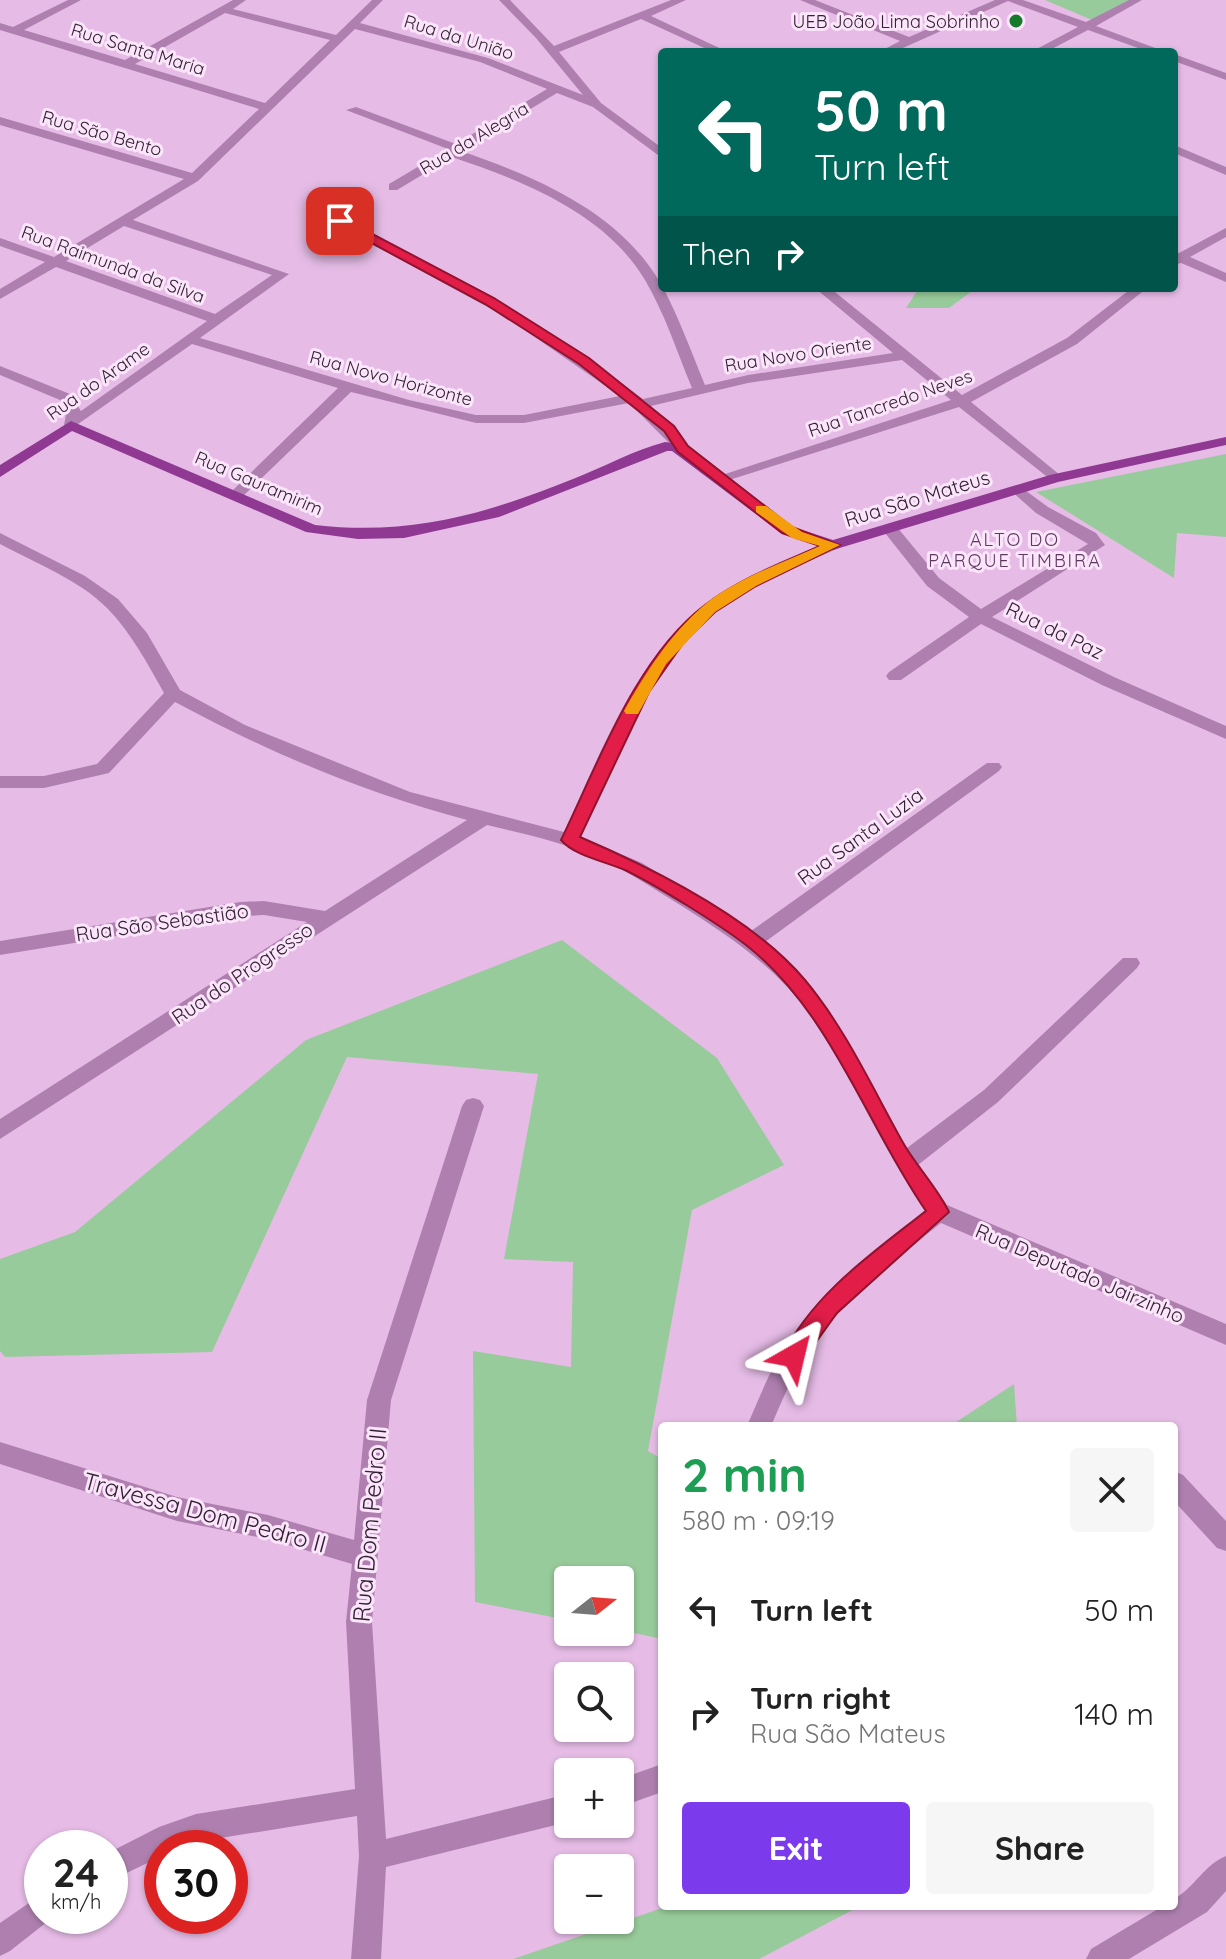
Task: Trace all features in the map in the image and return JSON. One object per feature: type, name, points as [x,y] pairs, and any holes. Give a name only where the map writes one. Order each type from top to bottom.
[{"type":"main road","name":"Rua do Arame","points":[[0,472],[71,425]]},
{"type":"main road","name":"Rua Gauramirim","points":[[71,425],[237,494],[312,529],[342,535],[444,527],[491,515],[674,444]]},
{"type":"main road","name":"Rua São Mateus","points":[[833,545],[1055,478],[1226,441]]},
{"type":"main road","points":[[674,444],[787,530],[833,545]]},
{"type":"street","points":[[15,30],[76,0]]},
{"type":"street","points":[[215,0],[339,39]]},
{"type":"street","points":[[0,295],[194,178],[378,0]]},
{"type":"street","points":[[504,0],[553,50],[597,105],[658,151]]},
{"type":"street","points":[[553,50],[681,0]]},
{"type":"street","points":[[805,0],[909,41]]},
{"type":"street","points":[[894,48],[1004,0]]},
{"type":"street","points":[[1013,0],[1149,48]]},
{"type":"street","points":[[1037,0],[1089,25]]},
{"type":"street","points":[[1045,48],[1137,0]]},
{"type":"street","points":[[128,63],[233,5]]},
{"type":"street","points":[[643,16],[713,48]]},
{"type":"street","name":"Rua da União","points":[[353,25],[484,60],[597,105]]},
{"type":"street","name":"Rua Santa Maria","points":[[0,26],[266,107]]},
{"type":"street","points":[[1178,59],[1226,77]]},
{"type":"street","name":"Rua da Alegria","points":[[393,187],[554,90]]},
{"type":"street","points":[[352,110],[547,190],[586,214],[647,272],[699,388]]},
{"type":"street","name":"Rua São Bento","points":[[0,121],[194,178]]},
{"type":"street","points":[[0,140],[20,129]]},
{"type":"street","points":[[1178,151],[1226,171]]},
{"type":"street","points":[[122,221],[282,274],[215,319]]},
{"type":"street","points":[[340,221],[513,314],[637,401],[674,444]]},
{"type":"street","points":[[1178,257],[1226,232]]},
{"type":"street","name":"Rua Raimunda da Silva","points":[[0,242],[215,319]]},
{"type":"street","points":[[1178,259],[1226,278]]},
{"type":"street","points":[[827,292],[1055,478]]},
{"type":"street","name":"Rua Tancredo Neves","points":[[721,478],[960,402],[1072,341],[1135,292]]},
{"type":"street","name":"Rua do Arame","points":[[71,425],[192,340],[215,319]]},
{"type":"street","name":"Rua Novo Horizonte","points":[[192,340],[348,387],[476,419],[524,419],[637,401]]},
{"type":"street","name":"Rua Novo Oriente","points":[[637,401],[699,388],[903,356]]},
{"type":"street","points":[[0,370],[65,397],[74,410],[71,425]]},
{"type":"street","points":[[237,494],[348,387]]},
{"type":"street","points":[[895,676],[980,617],[1094,548],[1097,543],[1042,510],[1018,490]]},
{"type":"street","name":"Rua da Paz","points":[[891,530],[933,582],[980,617],[1108,681],[1226,733]]},
{"type":"street","points":[[0,538],[79,580],[112,603],[141,637],[173,694],[303,759],[405,797],[570,840],[635,868],[752,941],[796,982],[822,1016],[904,1163],[939,1212],[873,1264],[830,1307],[783,1373],[761,1422]]},
{"type":"street","name":"Rua São Mateus","points":[[570,840],[641,691],[679,639],[710,608],[751,583],[833,545]]},
{"type":"street","points":[[0,782],[44,782],[103,769],[173,694]]},
{"type":"street","name":"Rua Santa Luzia","points":[[752,941],[993,767]]},
{"type":"street","name":"Rua do Progresso","points":[[0,1130],[53,1099],[324,918],[485,817]]},
{"type":"street","name":"Rua São Sebastião","points":[[0,948],[240,909],[279,910],[324,918]]},
{"type":"street","points":[[904,1163],[991,1096],[1130,963]]},
{"type":"street","name":"Rua Dom Pedro II","points":[[366,1959],[373,1856],[359,1622],[379,1400],[473,1106]]},
{"type":"street","name":"Rua Deputado Jairzinho","points":[[939,1212],[1226,1335]]},
{"type":"street","name":"Travessa Dom Pedro II","points":[[0,1453],[177,1509],[268,1527],[364,1555]]},
{"type":"street","points":[[1178,1487],[1226,1539]]},
{"type":"street","points":[[634,1788],[658,1779]]},
{"type":"street","points":[[128,1858],[169,1837],[196,1828],[370,1800]]},
{"type":"street","points":[[373,1856],[554,1811]]},
{"type":"street","points":[[1101,1959],[1197,1902],[1226,1870]]},
{"type":"street","points":[[0,1941],[24,1922]]},
{"type":"green space","points":[[1045,0],[1136,0],[1092,20]]},
{"type":"green space","points":[[916,292],[971,292],[949,308],[906,308]]},
{"type":"green space","points":[[1226,454],[1226,537],[1177,533],[1174,578],[1036,492]]},
{"type":"green space","points":[[562,940],[717,1058],[784,1165],[692,1210],[648,1451],[658,1457],[658,1638],[634,1633],[634,1566],[554,1566],[554,1617],[475,1602],[473,1351],[571,1367],[573,1262],[504,1259],[538,1074],[347,1057],[212,1352],[5,1357],[0,1351],[0,1259],[75,1232],[306,1040]]},
{"type":"green space","points":[[1014,1384],[1017,1422],[956,1422]]},
{"type":"green space","points":[[658,1909],[852,1910],[759,1959],[513,1959],[586,1934],[634,1934],[634,1918]]},
{"type":"slow traffic","points":[[632,711],[659,662],[710,608],[751,583],[833,545],[797,535],[761,509]]},
{"type":"place","name":"UEB João Lima Sobrinho","points":[[1016,21]]},
{"type":"district","name":"ALTO DO PARQUE TIMBIRA","points":[[1015,549]]},
{"type":"route","points":[[340,221],[513,314],[641,404],[673,433],[683,449],[787,530],[809,540],[833,545],[751,583],[710,608],[679,639],[659,662],[641,691],[570,840],[635,868],[752,941],[796,982],[822,1016],[904,1163],[939,1212],[873,1264],[830,1307],[804,1338],[794,1356]]}]
